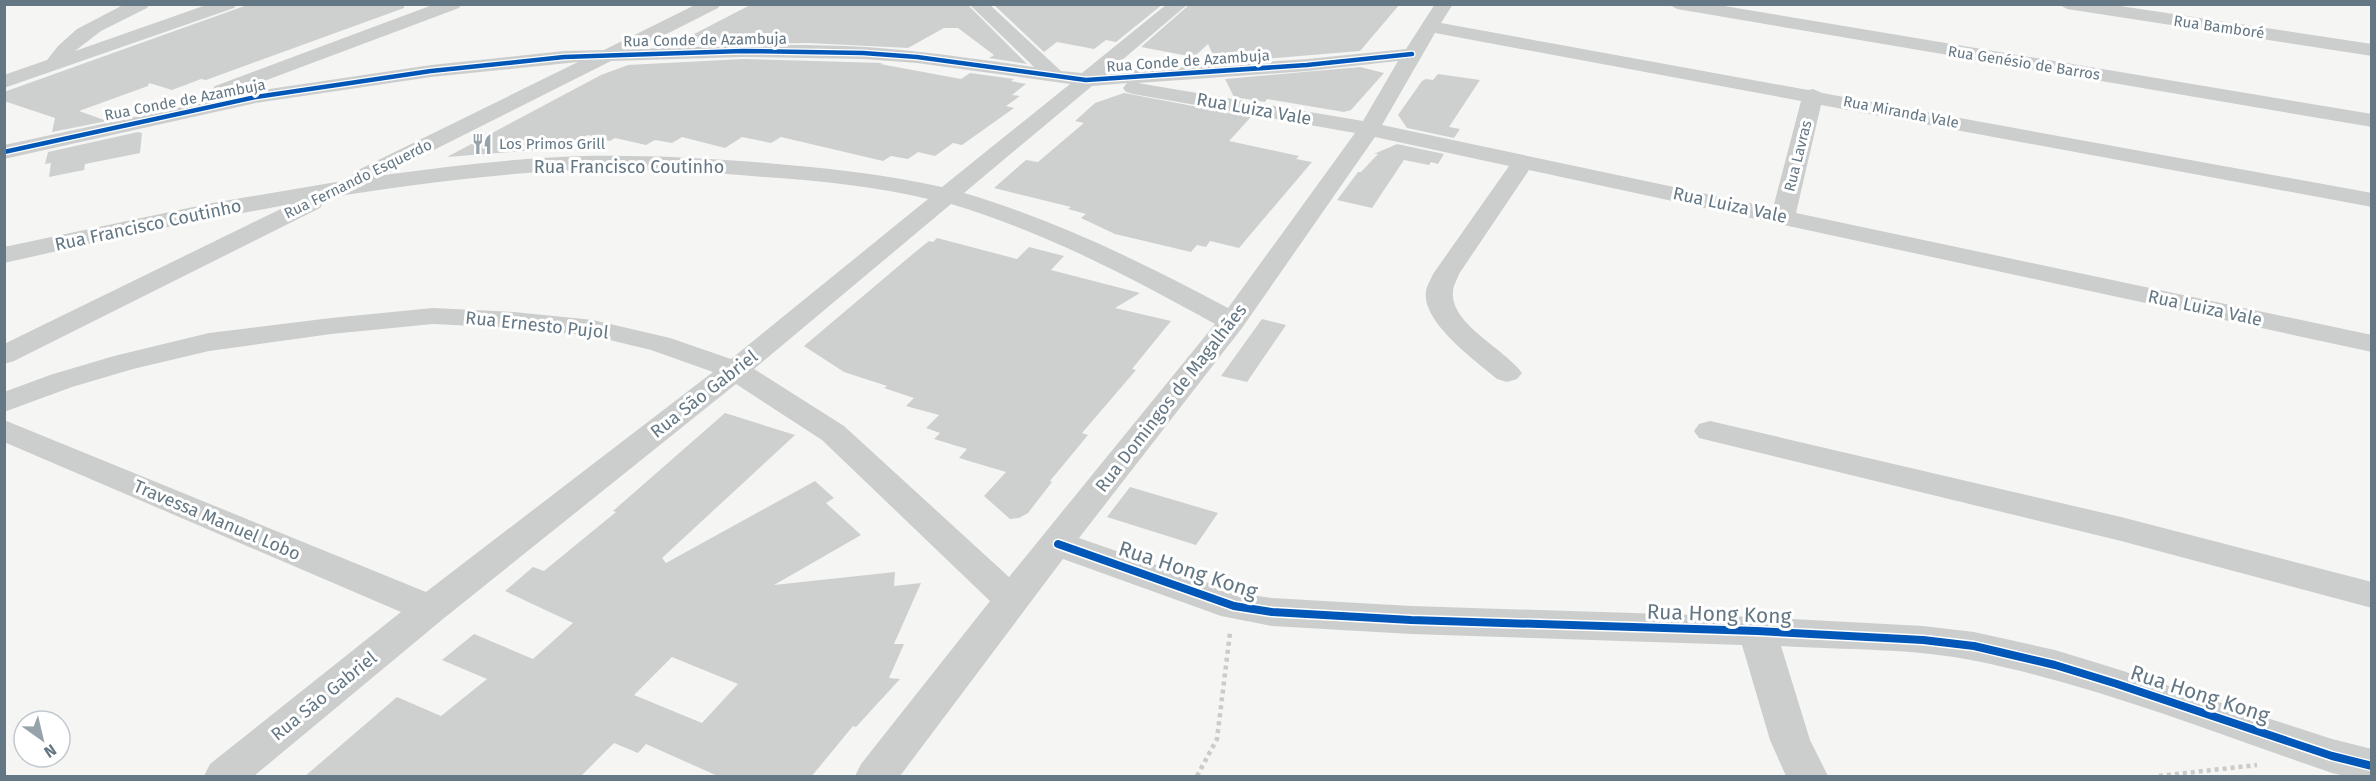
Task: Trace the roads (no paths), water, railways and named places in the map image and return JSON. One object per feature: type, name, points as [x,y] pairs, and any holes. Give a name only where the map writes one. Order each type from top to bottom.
[{"type":"street","points":[[54,64],[66,46],[80,35],[141,4]]},
{"type":"street","points":[[4,82],[228,4]]},
{"type":"street","points":[[151,118],[453,4]]},
{"type":"street","name":"Rua Fernando Esquerdo","points":[[4,355],[712,4]]},
{"type":"street","points":[[978,4],[1054,75]]},
{"type":"street","name":"Rua São Gabriel","points":[[225,777],[430,609],[735,370],[1179,4]]},
{"type":"street","name":"Rua Domingos de Magalhães","points":[[876,777],[1011,600],[1233,322],[1369,129],[1444,4]]},
{"type":"street","name":"Rua Genésio de Barros","points":[[1677,4],[2372,121]]},
{"type":"street","name":"Rua Bamboré","points":[[2067,4],[2372,50]]},
{"type":"street","name":"Rua Miranda Vale","points":[[1430,27],[1813,95],[2372,200]]},
{"type":"street","name":"Rua Conde de Azambuja","points":[[4,152],[151,118],[341,84],[518,61],[610,54],[743,51],[863,53],[917,57],[1086,80],[1307,65],[1412,54]]},
{"type":"street","points":[[518,61],[534,66],[542,73],[546,86]]},
{"type":"street","name":"Rua Luiza Vale","points":[[1086,80],[1369,129],[2372,344]]},
{"type":"street","name":"Rua Lavras","points":[[1784,217],[1813,95]]},
{"type":"street","points":[[1507,373],[1454,325],[1442,309],[1439,293],[1446,274],[1524,161]]},
{"type":"street","name":"Rua Francisco Coutinho","points":[[4,255],[152,222],[343,187],[435,174],[566,164],[702,166],[828,175],[947,196],[1068,238],[1124,263],[1233,322]]},
{"type":"street","name":"Rua Ernesto Pujol","points":[[9,399],[124,362],[209,342],[331,326],[433,316],[514,320],[592,328],[660,344],[735,370],[833,433],[1011,600]]},
{"type":"street","name":"Travessa Manuel Lobo","points":[[4,430],[430,609]]},
{"type":"street","points":[[1710,431],[2133,532],[2372,595]]},
{"type":"street","name":"Rua Hong Kong","points":[[1058,544],[1234,606],[1323,617],[1757,631],[1974,645],[2055,665],[2332,756],[2372,766]]},
{"type":"street","points":[[1757,631],[1790,741],[1807,777]]},
{"type":"place","name":"Los Primos Grill","points":[[482,144]]}]
